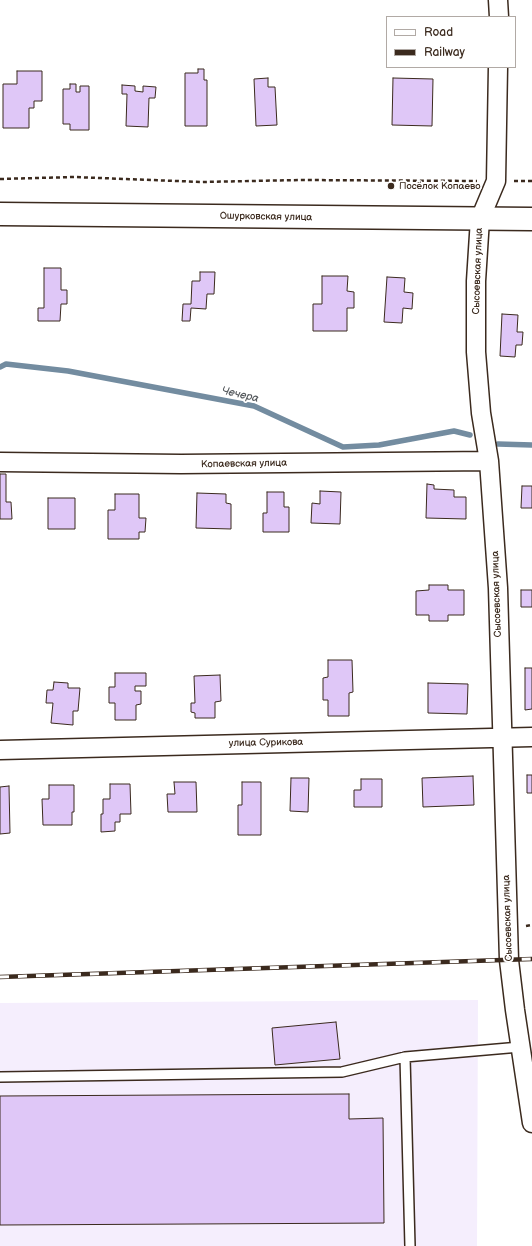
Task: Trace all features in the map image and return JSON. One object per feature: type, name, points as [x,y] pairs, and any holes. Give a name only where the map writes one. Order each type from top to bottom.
[{"type":"street","points":[[498,0],[499,16]]},
{"type":"street","name":"Сысоевская улица","points":[[498,68],[496,181],[480,219],[476,281],[476,352],[481,413],[489,461],[498,588],[501,738],[509,960],[520,1047],[532,1123]]},
{"type":"street","name":"Ошурковская улица","points":[[0,214],[532,219]]},
{"type":"street","name":"Копаевская улица","points":[[0,462],[181,464],[489,461]]},
{"type":"street","name":"улица Сурикова","points":[[0,750],[532,737]]},
{"type":"lane","points":[[0,1077],[342,1072],[405,1057],[520,1047]]},
{"type":"lane","points":[[405,1057],[410,1246]]},
{"type":"path","points":[[0,179],[74,177],[202,182],[300,180],[532,181]]},
{"type":"shaded area","points":[[478,1000],[477,1246],[0,1246],[0,1003]]},
{"type":"building","points":[[198,69],[204,69],[204,80],[207,80],[207,126],[185,126],[185,73],[198,73]]},
{"type":"building","points":[[17,71],[42,71],[42,101],[34,101],[34,108],[29,108],[29,128],[3,128],[3,84],[17,84]]},
{"type":"building","points":[[268,78],[268,87],[275,87],[277,125],[256,126],[254,79]]},
{"type":"building","points":[[393,78],[433,79],[432,126],[392,125]]},
{"type":"building","points":[[70,84],[76,84],[76,92],[80,92],[80,86],[89,86],[89,130],[70,130],[70,124],[63,124],[63,89],[70,89]]},
{"type":"building","points":[[122,85],[135,86],[135,91],[143,92],[143,86],[156,87],[155,98],[149,98],[148,127],[126,126],[127,94],[122,94]]},
{"type":"building","points":[[44,268],[61,268],[61,290],[67,290],[67,304],[61,304],[60,321],[38,321],[38,308],[44,308]]},
{"type":"building","points":[[200,272],[215,272],[214,294],[207,294],[206,309],[191,308],[190,321],[182,321],[183,304],[191,304],[192,281],[200,281]]},
{"type":"building","points":[[322,276],[348,276],[347,291],[354,292],[354,308],[347,308],[347,331],[313,331],[313,304],[322,304]]},
{"type":"building","points":[[387,277],[405,278],[404,292],[413,293],[412,309],[403,308],[402,323],[384,322]]},
{"type":"building","points":[[502,314],[518,315],[517,332],[523,332],[522,345],[516,345],[515,357],[500,356]]},
{"type":"building","points":[[0,474],[6,474],[6,502],[11,502],[12,519],[0,519]]},
{"type":"building","points":[[427,484],[434,485],[434,489],[454,490],[454,497],[466,497],[466,519],[426,518]]},
{"type":"building","points":[[522,486],[532,486],[532,508],[521,508]]},
{"type":"building","points":[[320,491],[341,492],[340,524],[311,523],[312,503],[320,504]]},
{"type":"building","points":[[267,492],[284,492],[284,507],[289,507],[289,532],[263,532],[263,513],[267,513]]},
{"type":"building","points":[[197,493],[226,494],[226,503],[231,504],[231,529],[196,528]]},
{"type":"building","points":[[115,494],[139,494],[139,518],[146,518],[145,532],[139,532],[139,539],[108,539],[108,510],[115,510]]},
{"type":"building","points":[[48,498],[75,498],[75,529],[48,529]]},
{"type":"building","points":[[429,585],[448,585],[448,590],[464,590],[464,615],[448,615],[448,621],[429,621],[429,615],[416,615],[416,591],[429,590]]},
{"type":"building","points":[[521,590],[532,590],[532,607],[521,607]]},
{"type":"building","points":[[328,660],[352,660],[353,692],[349,693],[349,716],[328,716],[328,700],[323,700],[323,678],[328,677]]},
{"type":"building","points":[[525,668],[532,668],[532,709],[525,710]]},
{"type":"building","points":[[115,673],[146,673],[146,686],[135,686],[135,691],[141,691],[141,704],[136,705],[136,720],[115,720],[115,703],[109,703],[109,687],[115,687]]},
{"type":"building","points":[[220,675],[221,701],[215,702],[215,718],[195,718],[195,713],[191,712],[191,703],[195,703],[194,676]]},
{"type":"building","points":[[54,682],[68,683],[68,688],[80,688],[78,711],[73,711],[73,725],[51,723],[53,703],[46,703],[47,690],[53,690]]},
{"type":"building","points":[[428,683],[468,684],[467,714],[428,713]]},
{"type":"building","points":[[527,775],[532,775],[532,793],[527,793]]},
{"type":"building","points":[[473,776],[474,805],[423,807],[422,778]]},
{"type":"building","points":[[291,778],[309,778],[308,812],[290,811]]},
{"type":"building","points":[[361,779],[382,779],[382,807],[354,807],[354,790],[361,790]]},
{"type":"building","points":[[174,782],[196,782],[197,812],[168,812],[167,794],[175,794]]},
{"type":"building","points":[[242,782],[261,782],[261,835],[238,835],[238,805],[242,805]]},
{"type":"building","points":[[110,784],[130,784],[131,814],[120,814],[120,822],[115,822],[115,831],[101,832],[103,799],[110,799]]},
{"type":"building","points":[[49,785],[74,785],[74,812],[72,812],[72,825],[43,825],[42,799],[49,799]]},
{"type":"building","points":[[9,786],[10,833],[0,834],[0,787]]},
{"type":"building","points":[[336,1022],[340,1059],[275,1065],[272,1028]]},
{"type":"building","points":[[349,1094],[349,1119],[383,1118],[384,1223],[0,1225],[0,1096]]},
{"type":"waterway","name":"Чечера","points":[[0,367],[6,364],[68,371],[254,406],[343,447],[379,445],[454,431],[470,435]]},
{"type":"waterway","name":"Чечера","points":[[498,444],[532,445]]},
{"type":"railway","points":[[0,977],[532,959]]},
{"type":"place","name":"Посёлок Копаево","points":[[391,186]]}]
